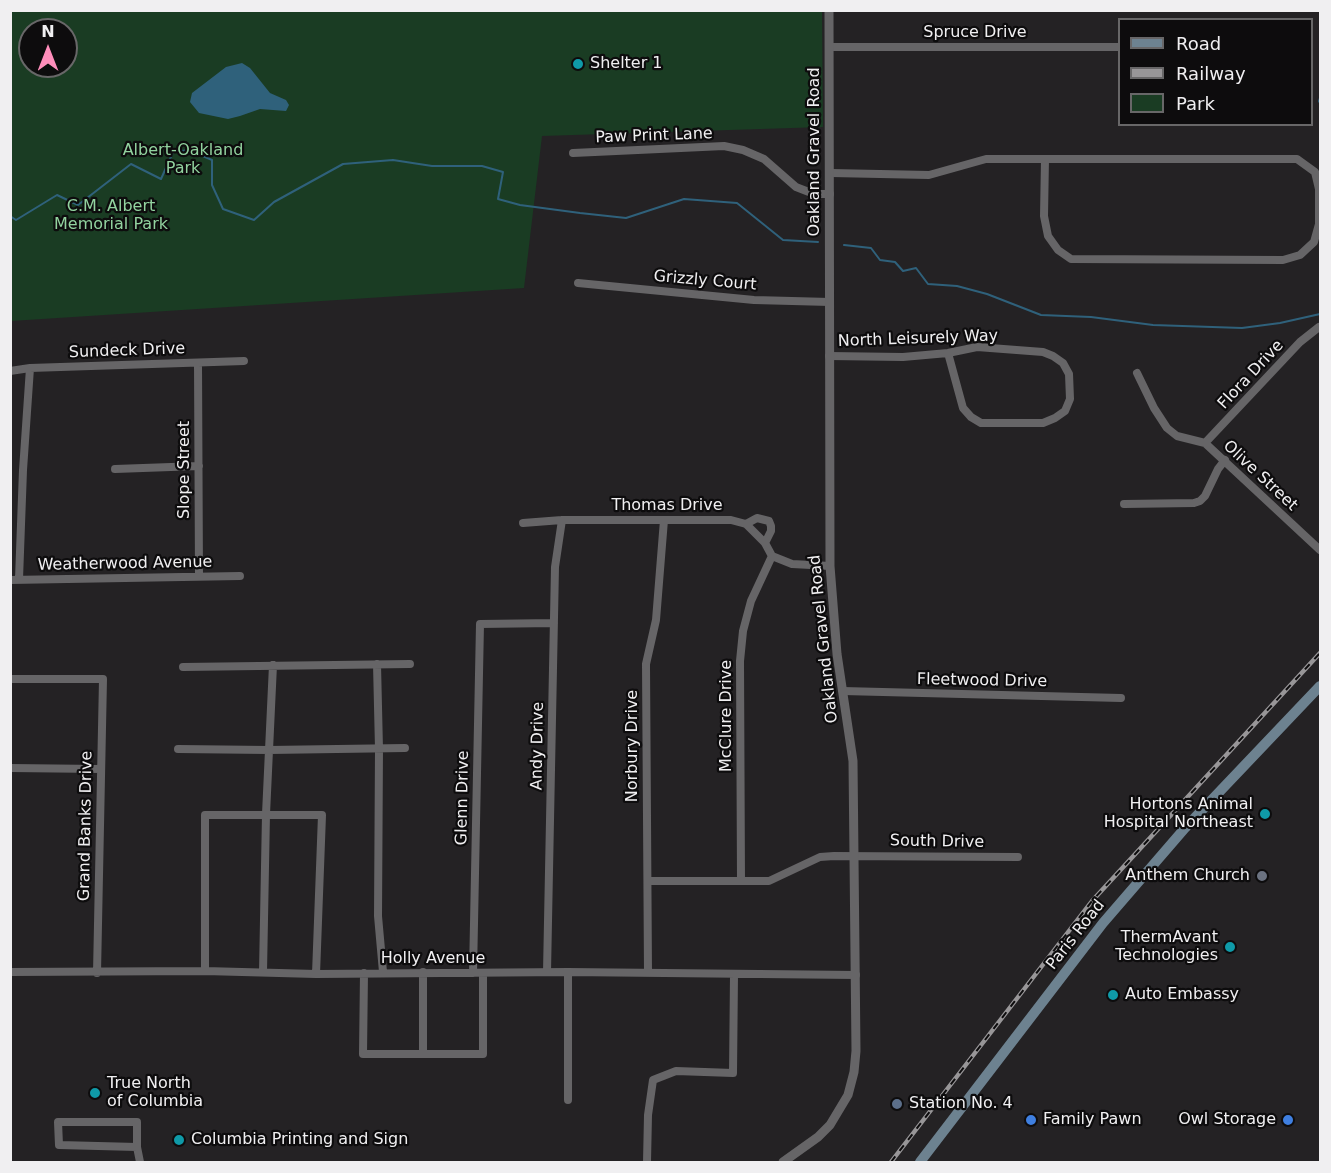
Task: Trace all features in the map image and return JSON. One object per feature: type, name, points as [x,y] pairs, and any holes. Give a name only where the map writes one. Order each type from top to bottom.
[{"type":"main road","name":"Paris Road","points":[[920,1162],[1103,923],[1185,828],[1320,688]]},
{"type":"street","name":"Oakland Gravel Road","points":[[783,1162],[818,1137],[830,1125],[848,1095],[856,1051],[853,760],[837,654],[830,566],[829,10]]},
{"type":"street","name":"Spruce Drive","points":[[830,47],[1118,47]]},
{"type":"street","name":"Paw Print Lane","points":[[573,153],[724,146],[743,150],[764,159],[796,187],[814,194],[830,194]]},
{"type":"street","points":[[831,174],[929,175],[986,159],[1045,159],[1298,159],[1315,172],[1319,189],[1319,224],[1314,242],[1300,255],[1283,260],[1071,259],[1058,250],[1048,236],[1044,216],[1045,159]]},
{"type":"street","name":"Grizzly Court","points":[[578,283],[754,300],[830,302]]},
{"type":"street","name":"Flora Drive","points":[[1205,443],[1300,342],[1319,327]]},
{"type":"street","name":"North Leisurely Way","points":[[829,356],[903,357],[948,353],[977,347],[1042,352],[1063,363],[1069,374],[1070,399],[1065,411],[1043,423],[981,423],[963,408],[948,353]]},
{"type":"street","name":"Sundeck Drive","points":[[10,371],[30,368],[244,361]]},
{"type":"street","name":"Slope Street","points":[[198,363],[199,576]]},
{"type":"street","points":[[15,579],[30,368]]},
{"type":"street","name":"Olive Street","points":[[1137,373],[1154,408],[1167,428],[1177,436],[1205,443],[1320,550]]},
{"type":"street","points":[[1124,504],[1200,501],[1225,460]]},
{"type":"street","points":[[115,469],[199,466]]},
{"type":"street","points":[[746,524],[757,518],[769,521],[771,531],[765,543]]},
{"type":"street","name":"Thomas Drive","points":[[523,523],[562,520],[731,520],[746,524],[765,543],[772,556]]},
{"type":"street","name":"Andy Drive","points":[[547,972],[555,567],[562,520]]},
{"type":"street","name":"Norbury Drive","points":[[648,973],[646,664],[656,620],[664,520]]},
{"type":"street","points":[[772,556],[792,564],[830,566]]},
{"type":"street","name":"McClure Drive","points":[[741,882],[740,661],[743,631],[751,601],[772,556]]},
{"type":"street","name":"Weatherwood Avenue","points":[[15,579],[240,576]]},
{"type":"street","name":"Glenn Drive","points":[[473,973],[480,624],[554,623]]},
{"type":"street","points":[[377,664],[378,916],[383,972]]},
{"type":"street","points":[[183,667],[410,664]]},
{"type":"street","points":[[263,972],[266,814],[273,665]]},
{"type":"street","name":"Grand Banks Drive","points":[[10,679],[103,679],[97,973]]},
{"type":"street","name":"Fleetwood Drive","points":[[843,691],[1120,698]]},
{"type":"street","points":[[178,749],[405,748]]},
{"type":"street","points":[[10,768],[101,769]]},
{"type":"street","points":[[205,971],[205,814],[322,815],[316,974]]},
{"type":"street","name":"South Drive","points":[[648,881],[769,881],[820,857],[855,855],[1018,857]]},
{"type":"street","name":"Holly Avenue","points":[[10,972],[205,971],[316,974],[568,972],[856,975]]},
{"type":"street","points":[[423,972],[423,1053]]},
{"type":"street","points":[[568,972],[568,1100]]},
{"type":"street","points":[[364,973],[363,1054],[483,1054],[483,973]]},
{"type":"street","points":[[647,1162],[648,1115],[653,1080],[676,1071],[733,1073],[734,975]]},
{"type":"street","points":[[138,1147],[59,1145],[58,1122],[137,1122],[140,1162]]},
{"type":"green space","name":"Albert-Oakland Park","points":[[11,11],[822,11],[823,127],[542,136],[524,288],[11,321]]},
{"type":"water","points":[[242,63],[250,68],[270,93],[286,100],[289,105],[286,111],[260,109],[228,119],[199,113],[190,102],[192,93],[226,67]]},
{"type":"waterway","points":[[1320,98],[1320,103]]},
{"type":"waterway","points":[[10,216],[16,220],[57,195],[78,205],[131,164],[161,179],[173,152],[189,150],[212,160],[212,185],[223,209],[254,220],[274,202],[343,164],[393,160],[432,166],[482,166],[503,172],[498,199],[520,205],[580,213],[626,218],[684,199],[737,203],[783,240],[818,242]]},
{"type":"waterway","points":[[844,245],[871,248],[880,260],[895,262],[903,271],[916,268],[928,284],[957,286],[987,294],[1041,315],[1091,317],[1153,325],[1242,328],[1320,314]]},
{"type":"railway","points":[[891,1162],[1092,901],[1320,653]]},
{"type":"place","name":"Shelter 1","points":[[578,64]]},
{"type":"place","name":"Hortons Animal Hospital Northeast","points":[[1265,814]]},
{"type":"place","name":"Anthem Church","points":[[1262,876]]},
{"type":"place","name":"ThermAvant Technologies","points":[[1230,947]]},
{"type":"place","name":"Auto Embassy","points":[[1113,995]]},
{"type":"place","name":"True North of Columbia","points":[[95,1093]]},
{"type":"place","name":"Station No. 4","points":[[897,1104]]},
{"type":"place","name":"Family Pawn","points":[[1031,1120]]},
{"type":"place","name":"Owl Storage","points":[[1288,1120]]},
{"type":"place","name":"Columbia Printing and Sign","points":[[179,1140]]},
{"type":"park label","name":"C.M. Albert Memorial Park","points":[[111,216]]}]
